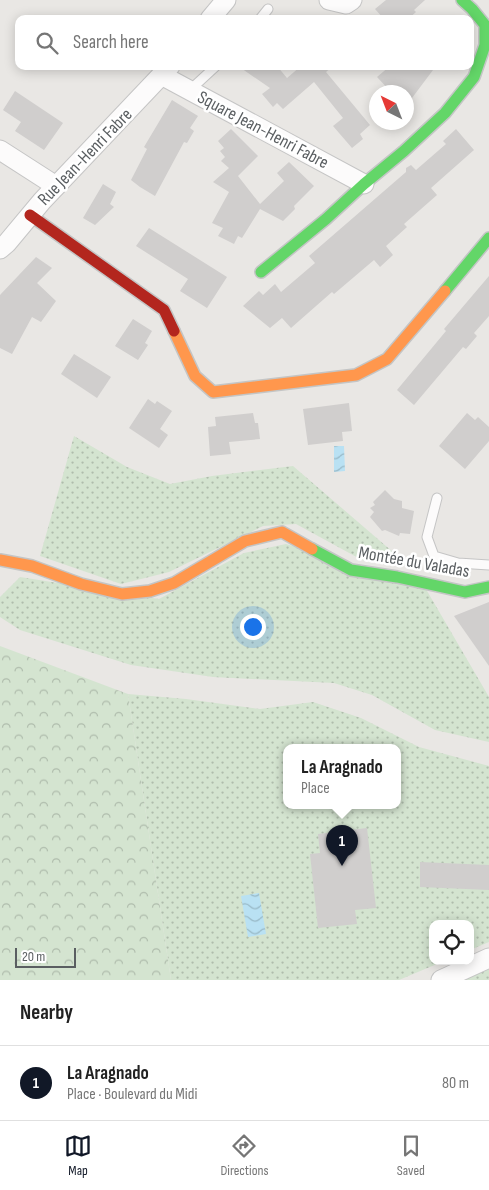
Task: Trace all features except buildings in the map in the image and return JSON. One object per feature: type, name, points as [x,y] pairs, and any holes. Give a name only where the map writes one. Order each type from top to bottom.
[{"type":"street","points":[[213,15],[226,0]]},
{"type":"street","points":[[329,0],[346,4],[352,0]]},
{"type":"street","points":[[261,272],[326,220],[364,184],[404,152],[445,113],[474,77],[485,45],[486,25],[462,0]]},
{"type":"street","name":"Square Jean-Henri Fabre","points":[[167,71],[190,90],[364,184]]},
{"type":"street","name":"Rue Jean-Henri Fabre","points":[[0,249],[56,186],[167,71]]},
{"type":"street","points":[[0,150],[56,186]]},
{"type":"street","points":[[30,215],[164,310],[195,376],[213,392],[356,375],[387,358],[489,238]]},
{"type":"street","name":"Montée du Valadas","points":[[0,560],[32,566],[81,584],[122,594],[136,593],[150,591],[174,583],[245,541],[282,532],[351,570],[397,577],[464,592],[489,586]]},
{"type":"street","points":[[440,980],[489,958]]},
{"type":"lane","points":[[263,15],[268,9]]},
{"type":"lane","points":[[190,90],[212,70]]},
{"type":"lane","points":[[437,498],[427,537],[434,556],[458,563],[489,565]]},
{"type":"green space","points":[[74,436],[127,467],[170,484],[212,476],[293,466],[408,565],[362,560],[296,524],[263,526],[169,572],[121,584],[40,556]]},
{"type":"green space","points":[[286,544],[423,584],[489,697],[489,742],[435,730],[372,695],[334,683],[213,677],[131,665],[20,630],[0,617],[0,597],[20,577],[159,599],[244,553]]},
{"type":"green space","points":[[0,646],[128,694],[171,980],[0,980]]},
{"type":"green space","points":[[128,694],[186,699],[260,709],[313,702],[361,718],[419,747],[489,766],[489,942],[474,948],[474,920],[429,920],[429,965],[435,965],[399,980],[171,980]]},
{"type":"green space","points":[[489,967],[489,980],[460,980]]},
{"type":"water","points":[[334,446],[344,446],[345,471],[334,472]]},
{"type":"water","points":[[259,893],[266,934],[248,937],[241,896]]},
{"type":"traffic: fast","points":[[261,272],[326,219],[404,151],[445,113],[474,77],[485,45],[485,25],[462,0]]},
{"type":"traffic: fast","points":[[445,291],[489,238]]},
{"type":"traffic: fast","points":[[312,549],[351,570],[397,577],[465,592],[489,587]]},
{"type":"traffic: slow","points":[[174,331],[195,376],[213,392],[356,375],[387,359],[445,291]]},
{"type":"traffic: slow","points":[[0,560],[32,566],[81,584],[122,594],[150,591],[174,583],[245,541],[282,532],[312,549]]},
{"type":"traffic: jam","points":[[30,215],[164,310],[174,331]]},
{"type":"place","name":"La Aragnado","points":[[342,866]]}]
